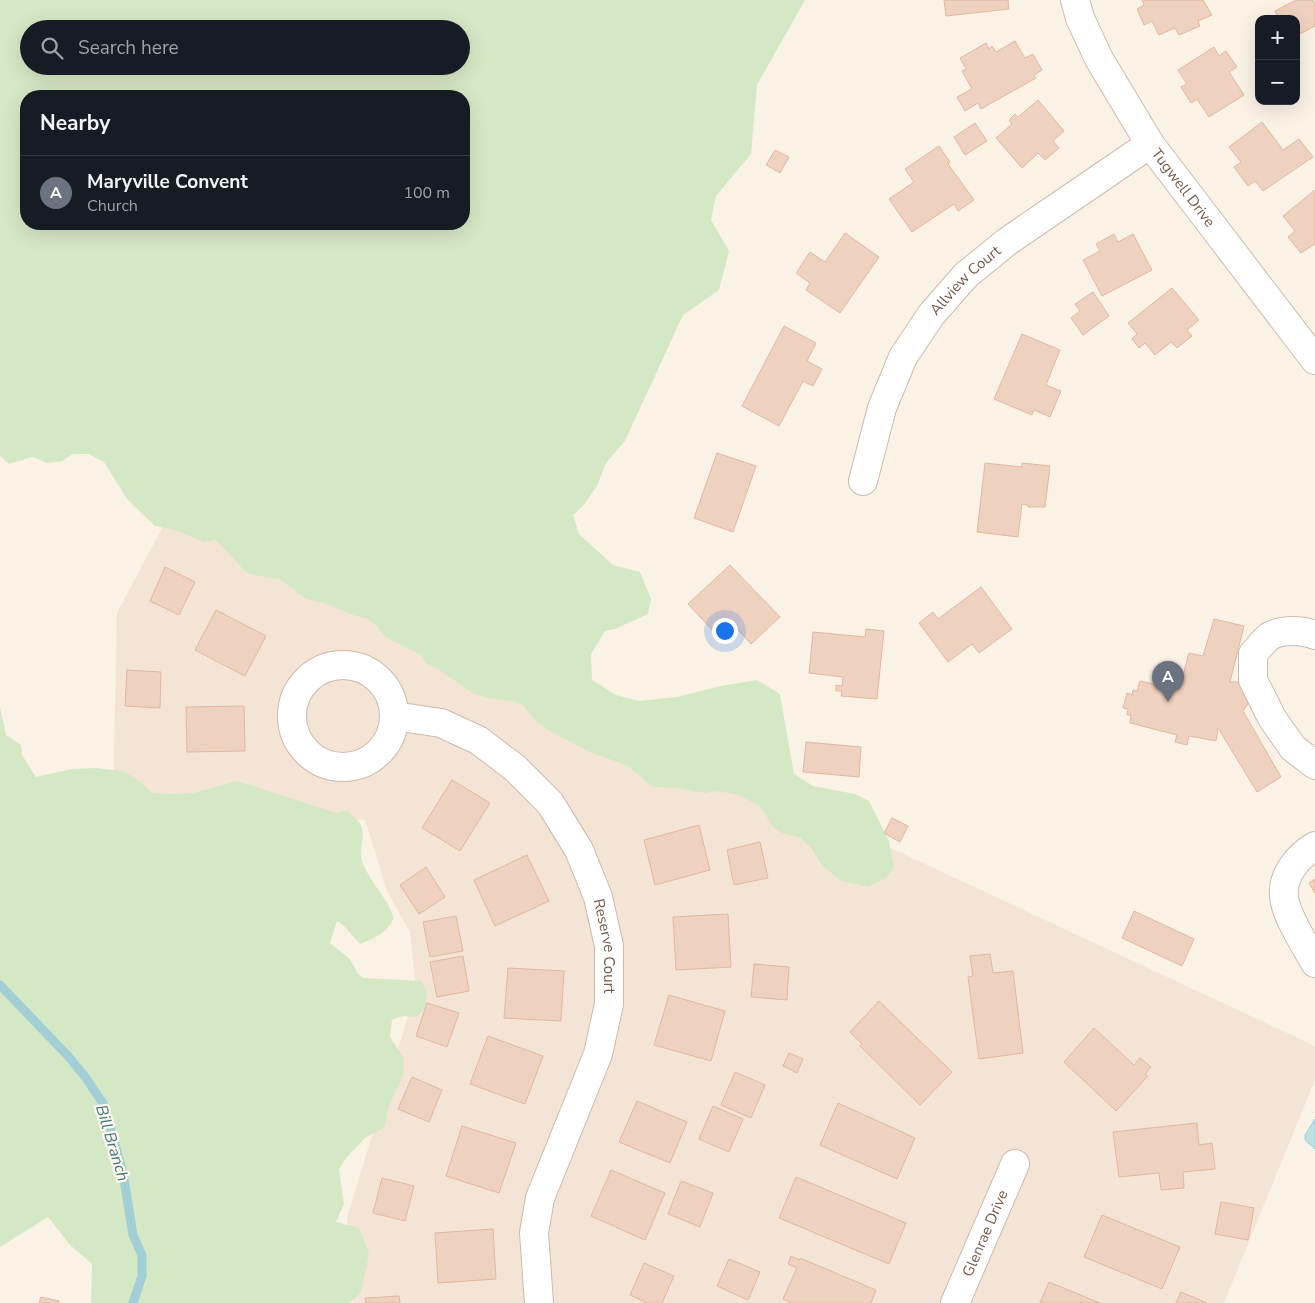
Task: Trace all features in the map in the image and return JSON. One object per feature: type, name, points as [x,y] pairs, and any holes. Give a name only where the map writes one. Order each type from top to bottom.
[{"type":"street","name":"Tugwell Drive","points":[[1076,0],[1080,18],[1099,59],[1150,144],[1315,360]]},
{"type":"street","name":"Allview Court","points":[[862,481],[882,408],[903,357],[931,315],[966,275],[1008,241],[1150,144]]},
{"type":"street","points":[[1315,634],[1306,631],[1284,632],[1269,636],[1253,654],[1253,680],[1272,718],[1293,748],[1315,765]]},
{"type":"street","name":"Reserve Court","points":[[394,716],[440,723],[478,740],[515,768],[550,803],[579,850],[598,897],[609,946],[609,1004],[598,1054],[540,1198],[534,1232],[539,1303]]},
{"type":"street","points":[[1315,846],[1293,865],[1285,882],[1284,897],[1289,915],[1315,963]]},
{"type":"street","name":"Glenrae Drive","points":[[955,1303],[1015,1164]]},
{"type":"shaded area","points":[[179,496],[878,842],[1315,1046],[1315,1080],[1224,1303],[353,1303],[347,1218],[416,990],[410,932],[387,891],[365,820],[113,797],[117,613]]},
{"type":"green space","points":[[0,0],[805,0],[757,85],[751,154],[716,196],[711,220],[729,251],[719,290],[683,315],[625,441],[606,463],[597,486],[583,506],[573,515],[579,534],[613,565],[640,572],[651,599],[648,614],[615,629],[605,631],[591,654],[592,680],[616,695],[639,701],[677,697],[721,686],[757,680],[780,694],[794,774],[813,786],[855,794],[869,801],[889,841],[894,867],[886,878],[868,887],[839,880],[822,865],[811,848],[801,838],[782,833],[773,827],[760,806],[739,795],[717,791],[705,793],[676,788],[653,787],[628,766],[590,752],[548,730],[532,717],[524,706],[513,701],[475,694],[468,690],[426,663],[421,655],[384,636],[377,626],[368,619],[324,603],[306,599],[280,579],[247,573],[216,540],[204,542],[175,530],[155,526],[127,499],[104,462],[89,454],[73,454],[62,461],[47,463],[32,457],[9,464],[0,456]]},
{"type":"green space","points":[[0,707],[6,735],[21,745],[22,755],[36,777],[72,769],[96,768],[123,771],[138,780],[152,793],[173,794],[194,793],[237,781],[337,813],[347,811],[362,827],[361,859],[394,918],[388,928],[376,937],[360,944],[337,921],[330,943],[350,959],[358,974],[364,978],[421,981],[427,991],[425,1010],[415,1017],[403,1016],[392,1020],[390,1037],[404,1059],[403,1076],[389,1105],[385,1127],[365,1138],[347,1157],[339,1169],[344,1204],[336,1222],[359,1228],[369,1253],[361,1293],[349,1303],[91,1303],[92,1264],[70,1245],[48,1217],[0,1247]]},
{"type":"water","points":[[1315,1119],[1315,1149],[1305,1140],[1305,1135]]},
{"type":"building","points":[[944,0],[1008,0],[1009,9],[946,16]]},
{"type":"building","points":[[1142,0],[1203,0],[1212,15],[1198,21],[1200,26],[1179,35],[1175,28],[1159,35],[1152,21],[1144,25],[1137,9],[1144,5]]},
{"type":"building","points":[[1296,0],[1313,0],[1315,3],[1315,26],[1300,34],[1300,15],[1277,15],[1275,11]]},
{"type":"building","points":[[1015,41],[1025,58],[1033,54],[1042,70],[1034,75],[1036,78],[981,109],[978,103],[965,111],[957,97],[972,89],[962,71],[966,69],[960,58],[986,43],[989,49],[992,46],[996,52]]},
{"type":"building","points":[[1214,47],[1219,56],[1226,51],[1237,67],[1229,72],[1244,95],[1209,117],[1197,99],[1191,103],[1181,87],[1187,84],[1178,70]]},
{"type":"building","points":[[1038,100],[1064,131],[1053,141],[1059,148],[1045,160],[1038,153],[1022,168],[996,138],[1012,124],[1009,120],[1015,114],[1018,117]]},
{"type":"building","points":[[1262,122],[1283,150],[1299,139],[1313,157],[1263,191],[1255,181],[1248,186],[1234,167],[1241,162],[1229,147]]},
{"type":"building","points":[[975,123],[987,141],[965,155],[954,137]]},
{"type":"building","points":[[939,146],[950,162],[948,164],[974,200],[958,211],[954,204],[912,232],[889,199],[914,182],[905,169]]},
{"type":"building","points":[[775,150],[789,157],[780,173],[766,165]]},
{"type":"building","points":[[1315,190],[1315,244],[1301,253],[1288,237],[1295,231],[1283,216]]},
{"type":"building","points":[[845,233],[879,257],[840,313],[806,290],[810,283],[796,273],[810,252],[825,262]]},
{"type":"building","points":[[1114,234],[1118,242],[1133,234],[1152,270],[1102,296],[1083,260],[1100,251],[1096,244]]},
{"type":"building","points":[[1172,288],[1199,320],[1187,330],[1192,336],[1177,348],[1171,342],[1155,355],[1145,343],[1139,348],[1132,339],[1137,334],[1128,323]]},
{"type":"building","points":[[1093,292],[1109,316],[1083,335],[1071,318],[1080,311],[1075,304]]},
{"type":"building","points":[[784,326],[816,343],[807,361],[822,369],[813,386],[803,381],[779,426],[742,406]]},
{"type":"building","points":[[1022,334],[1060,350],[1046,385],[1061,391],[1050,417],[1034,410],[1032,415],[994,399]]},
{"type":"building","points":[[717,453],[756,466],[733,532],[694,518]]},
{"type":"building","points":[[985,463],[1022,467],[1022,463],[1050,466],[1045,507],[1028,507],[1028,505],[1022,504],[1018,537],[977,532]]},
{"type":"building","points":[[730,565],[780,617],[751,644],[730,621],[716,634],[688,604]]},
{"type":"building","points":[[165,567],[195,582],[179,615],[150,601]]},
{"type":"building","points":[[981,587],[1012,629],[979,653],[972,644],[948,662],[919,623],[933,612],[938,619]]},
{"type":"building","points":[[216,610],[266,636],[245,676],[195,650]]},
{"type":"building","points":[[1214,619],[1244,626],[1230,682],[1241,682],[1249,702],[1243,711],[1281,777],[1257,792],[1218,728],[1216,741],[1189,736],[1187,745],[1175,742],[1177,735],[1130,723],[1131,715],[1127,715],[1128,709],[1123,708],[1127,693],[1132,695],[1133,690],[1137,691],[1140,681],[1179,690],[1189,653],[1203,656]]},
{"type":"building","points":[[866,629],[884,631],[877,699],[841,696],[842,691],[836,691],[836,685],[842,686],[843,677],[809,673],[813,632],[865,637]]},
{"type":"building","points":[[127,670],[161,672],[160,708],[125,706]]},
{"type":"building","points":[[244,706],[245,751],[187,752],[186,707]]},
{"type":"building","points":[[806,742],[861,747],[859,777],[803,772]]},
{"type":"building","points":[[452,780],[490,803],[460,851],[422,828]]},
{"type":"building","points":[[892,818],[908,826],[900,842],[884,833]]},
{"type":"building","points":[[699,825],[710,870],[655,885],[644,840]]},
{"type":"building","points":[[760,842],[768,878],[734,885],[727,850]]},
{"type":"building","points":[[527,855],[549,901],[495,926],[474,880]]},
{"type":"building","points":[[426,867],[445,897],[419,914],[400,885]]},
{"type":"building","points":[[1315,879],[1315,893],[1309,883]]},
{"type":"building","points":[[1134,911],[1194,939],[1182,966],[1122,938]]},
{"type":"building","points":[[728,914],[731,967],[676,970],[673,917]]},
{"type":"building","points":[[456,916],[463,951],[430,957],[423,922]]},
{"type":"building","points":[[990,954],[993,973],[1013,971],[1023,1053],[979,1059],[968,977],[973,976],[970,956]]},
{"type":"building","points":[[463,956],[469,991],[437,997],[430,962]]},
{"type":"building","points":[[754,964],[789,967],[787,1000],[751,997]]},
{"type":"building","points":[[508,968],[564,971],[561,1021],[504,1018]]},
{"type":"building","points":[[669,995],[725,1011],[711,1061],[654,1045]]},
{"type":"building","points":[[879,1001],[952,1072],[920,1105],[860,1046],[862,1044],[850,1032]]},
{"type":"building","points":[[427,1003],[459,1013],[447,1047],[416,1036]]},
{"type":"building","points":[[1094,1028],[1134,1065],[1140,1058],[1151,1067],[1145,1074],[1148,1076],[1116,1111],[1064,1062]]},
{"type":"building","points":[[488,1036],[543,1056],[525,1104],[470,1084]]},
{"type":"building","points":[[789,1053],[803,1059],[797,1073],[783,1066]]},
{"type":"building","points":[[735,1072],[765,1085],[751,1118],[721,1105]]},
{"type":"building","points":[[412,1077],[442,1090],[429,1122],[398,1109]]},
{"type":"building","points":[[637,1101],[687,1122],[670,1163],[619,1142]]},
{"type":"building","points":[[838,1103],[915,1138],[897,1179],[820,1145]]},
{"type":"building","points":[[713,1106],[743,1119],[729,1152],[699,1139]]},
{"type":"building","points":[[1197,1123],[1199,1145],[1212,1143],[1215,1169],[1183,1172],[1184,1188],[1161,1190],[1159,1173],[1119,1177],[1113,1132]]},
{"type":"building","points":[[462,1126],[516,1143],[499,1193],[446,1176]]},
{"type":"building","points":[[611,1170],[665,1193],[645,1240],[591,1216]]},
{"type":"building","points":[[796,1177],[906,1223],[889,1264],[779,1218]]},
{"type":"building","points":[[382,1178],[414,1186],[405,1221],[373,1213]]},
{"type":"building","points":[[681,1181],[713,1193],[700,1227],[668,1214]]},
{"type":"building","points":[[1221,1202],[1254,1208],[1248,1240],[1215,1234]]},
{"type":"building","points":[[1102,1215],[1180,1247],[1162,1289],[1084,1257]]},
{"type":"building","points":[[493,1229],[496,1279],[438,1283],[435,1233]]},
{"type":"building","points":[[791,1256],[876,1290],[871,1303],[791,1303],[783,1299],[797,1268],[788,1264]]},
{"type":"building","points":[[729,1259],[760,1272],[748,1300],[717,1286]]},
{"type":"building","points":[[644,1263],[674,1276],[662,1303],[647,1303],[630,1295]]},
{"type":"building","points":[[1049,1282],[1100,1303],[1040,1303]]},
{"type":"building","points":[[1181,1292],[1207,1303],[1176,1303]]},
{"type":"building","points":[[399,1296],[400,1303],[366,1303],[365,1298]]},
{"type":"building","points":[[41,1297],[59,1301],[59,1303],[39,1303]]},
{"type":"waterway","name":"Bill Branch","points":[[0,985],[68,1056],[104,1105],[123,1173],[133,1235],[142,1255],[142,1276],[133,1303]]},
{"type":"place","name":"Maryville Convent","points":[[1168,702]]}]
